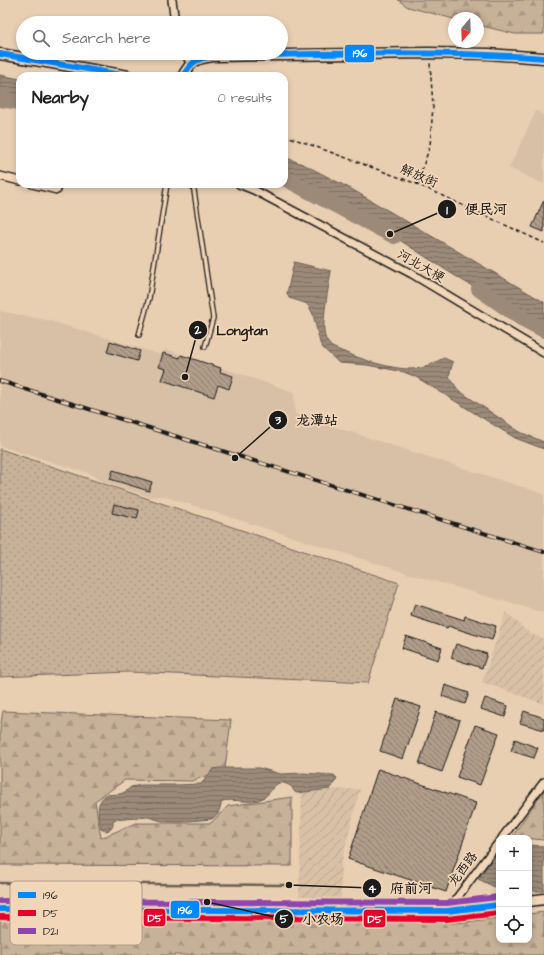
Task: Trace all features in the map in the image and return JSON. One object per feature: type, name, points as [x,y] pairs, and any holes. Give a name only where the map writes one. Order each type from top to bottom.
[{"type":"street","points":[[172,0],[174,16]]},
{"type":"street","points":[[288,56],[430,53],[488,54],[544,58]]},
{"type":"street","points":[[0,54],[16,57]]},
{"type":"street","points":[[35,60],[105,72]]},
{"type":"street","points":[[185,72],[191,63],[196,60]]},
{"type":"street","points":[[0,176],[16,180]]},
{"type":"street","points":[[49,188],[57,190]]},
{"type":"street","name":"河北大梗","points":[[249,188],[412,274],[544,353]]},
{"type":"street","points":[[504,835],[544,782]]},
{"type":"street","name":"龙西路","points":[[447,911],[496,846]]},
{"type":"street","points":[[532,901],[544,899]]},
{"type":"street","points":[[142,910],[447,911],[496,905]]},
{"type":"street","points":[[0,909],[10,909]]},
{"type":"lane","points":[[139,335],[149,298],[165,188]]},
{"type":"lane","points":[[194,188],[212,318],[205,347]]},
{"type":"path","points":[[417,184],[430,146],[433,106],[430,53]]},
{"type":"path","name":"解放街","points":[[288,136],[417,184],[544,243]]},
{"type":"shaded area","points":[[0,75],[16,78],[16,98],[0,96]]},
{"type":"shaded area","points":[[536,111],[544,115],[544,184],[509,168]]},
{"type":"shaded area","points":[[288,159],[305,165],[353,190],[544,302],[544,327],[460,279],[395,237],[337,205],[288,182]]},
{"type":"shaded area","points":[[294,262],[331,271],[324,331],[326,340],[332,347],[376,363],[400,368],[421,368],[444,358],[453,362],[449,376],[458,390],[520,432],[544,442],[544,449],[515,438],[416,377],[404,372],[367,365],[339,363],[323,348],[320,343],[313,314],[308,305],[289,298],[287,293]]},
{"type":"shaded area","points":[[0,311],[51,321],[162,355],[165,349],[294,392],[295,414],[544,494],[544,613],[406,573],[163,496],[150,497],[100,481],[91,474],[0,446]]},
{"type":"shaded area","points":[[506,612],[529,633],[544,639],[544,704],[482,682]]},
{"type":"shaded area","points":[[259,768],[281,774],[303,773],[334,775],[337,778],[330,789],[296,793],[292,787],[281,783],[275,786],[263,798],[258,800],[222,801],[218,814],[212,819],[177,822],[162,821],[148,817],[113,820],[113,826],[110,830],[105,831],[101,829],[98,810],[100,802],[106,795],[120,794],[131,787],[141,785],[201,784],[213,769]]},
{"type":"shaded area","points":[[360,789],[341,864],[341,898],[299,897],[302,790]]},
{"type":"shaded area","points":[[532,845],[544,846],[544,891],[532,891]]},
{"type":"shaded area","points":[[496,855],[496,888],[478,879]]},
{"type":"green space","points":[[398,0],[544,0],[544,34],[515,34],[484,26],[484,12],[448,12],[448,17],[408,7]]},
{"type":"green space","points":[[0,449],[399,583],[368,683],[129,672],[0,677]]},
{"type":"green space","points":[[3,711],[231,720],[225,769],[192,781],[125,780],[95,801],[101,838],[136,823],[211,823],[228,806],[292,797],[292,866],[0,865],[0,729]]},
{"type":"green space","points":[[544,790],[544,840],[532,839],[532,835],[513,835]]},
{"type":"green space","points":[[544,912],[544,955],[0,955],[0,920],[10,920],[10,945],[142,945],[142,921],[456,923],[496,918],[496,943],[532,943],[532,914]]},
{"type":"building","points":[[544,200],[544,232],[532,227]]},
{"type":"building","points":[[110,341],[140,351],[137,361],[107,352]]},
{"type":"building","points":[[163,353],[180,358],[181,355],[221,368],[220,372],[233,376],[229,389],[218,385],[214,397],[162,380],[166,369],[159,367]]},
{"type":"building","points":[[113,470],[152,482],[149,491],[110,479]]},
{"type":"building","points":[[114,504],[139,510],[137,519],[112,513]]},
{"type":"building","points":[[415,604],[464,620],[465,616],[496,626],[492,640],[448,626],[447,628],[411,616]]},
{"type":"building","points":[[406,636],[442,648],[438,660],[402,648]]},
{"type":"building","points":[[456,644],[487,654],[482,668],[451,658]]},
{"type":"building","points":[[445,685],[469,693],[465,704],[442,696]]},
{"type":"building","points":[[485,698],[508,706],[505,717],[481,709]]},
{"type":"building","points":[[397,699],[421,707],[403,759],[380,751]]},
{"type":"building","points":[[524,711],[544,718],[544,730],[520,723]]},
{"type":"building","points":[[436,712],[460,720],[442,772],[419,764]]},
{"type":"building","points":[[475,725],[499,733],[480,785],[457,777]]},
{"type":"building","points":[[515,739],[538,748],[534,758],[511,751]]},
{"type":"building","points":[[378,769],[476,803],[446,892],[348,859]]},
{"type":"waterway","points":[[0,99],[16,101]]},
{"type":"waterway","points":[[288,180],[394,236]]},
{"type":"waterway","points":[[479,289],[521,318],[544,330]]},
{"type":"waterway","points":[[0,883],[10,883]]},
{"type":"waterway","points":[[142,884],[289,885]]},
{"type":"railway","points":[[0,381],[544,552]]},
{"type":"transit line","name":"196","points":[[288,55],[420,53],[544,58]]},
{"type":"transit line","name":"196","points":[[0,54],[16,57]]},
{"type":"transit line","name":"196","points":[[35,60],[105,72]]},
{"type":"transit line","name":"196","points":[[186,72],[192,64],[198,60]]},
{"type":"transit line","name":"D21","points":[[142,902],[447,903],[496,897]]},
{"type":"transit line","name":"D21","points":[[0,901],[10,901]]},
{"type":"transit line","name":"196","points":[[142,910],[447,911],[496,905]]},
{"type":"transit line","name":"196","points":[[0,909],[10,909]]},
{"type":"transit line","name":"D5","points":[[142,918],[447,919],[496,913]]},
{"type":"transit line","name":"D5","points":[[0,917],[10,917]]},
{"type":"place","name":"便民河","points":[[390,234]]},
{"type":"place","name":"Longtan","points":[[185,377]]},
{"type":"place","name":"龙潭站","points":[[235,458]]},
{"type":"place","name":"府前河","points":[[289,885]]},
{"type":"place","name":"小农场","points":[[207,902]]}]
